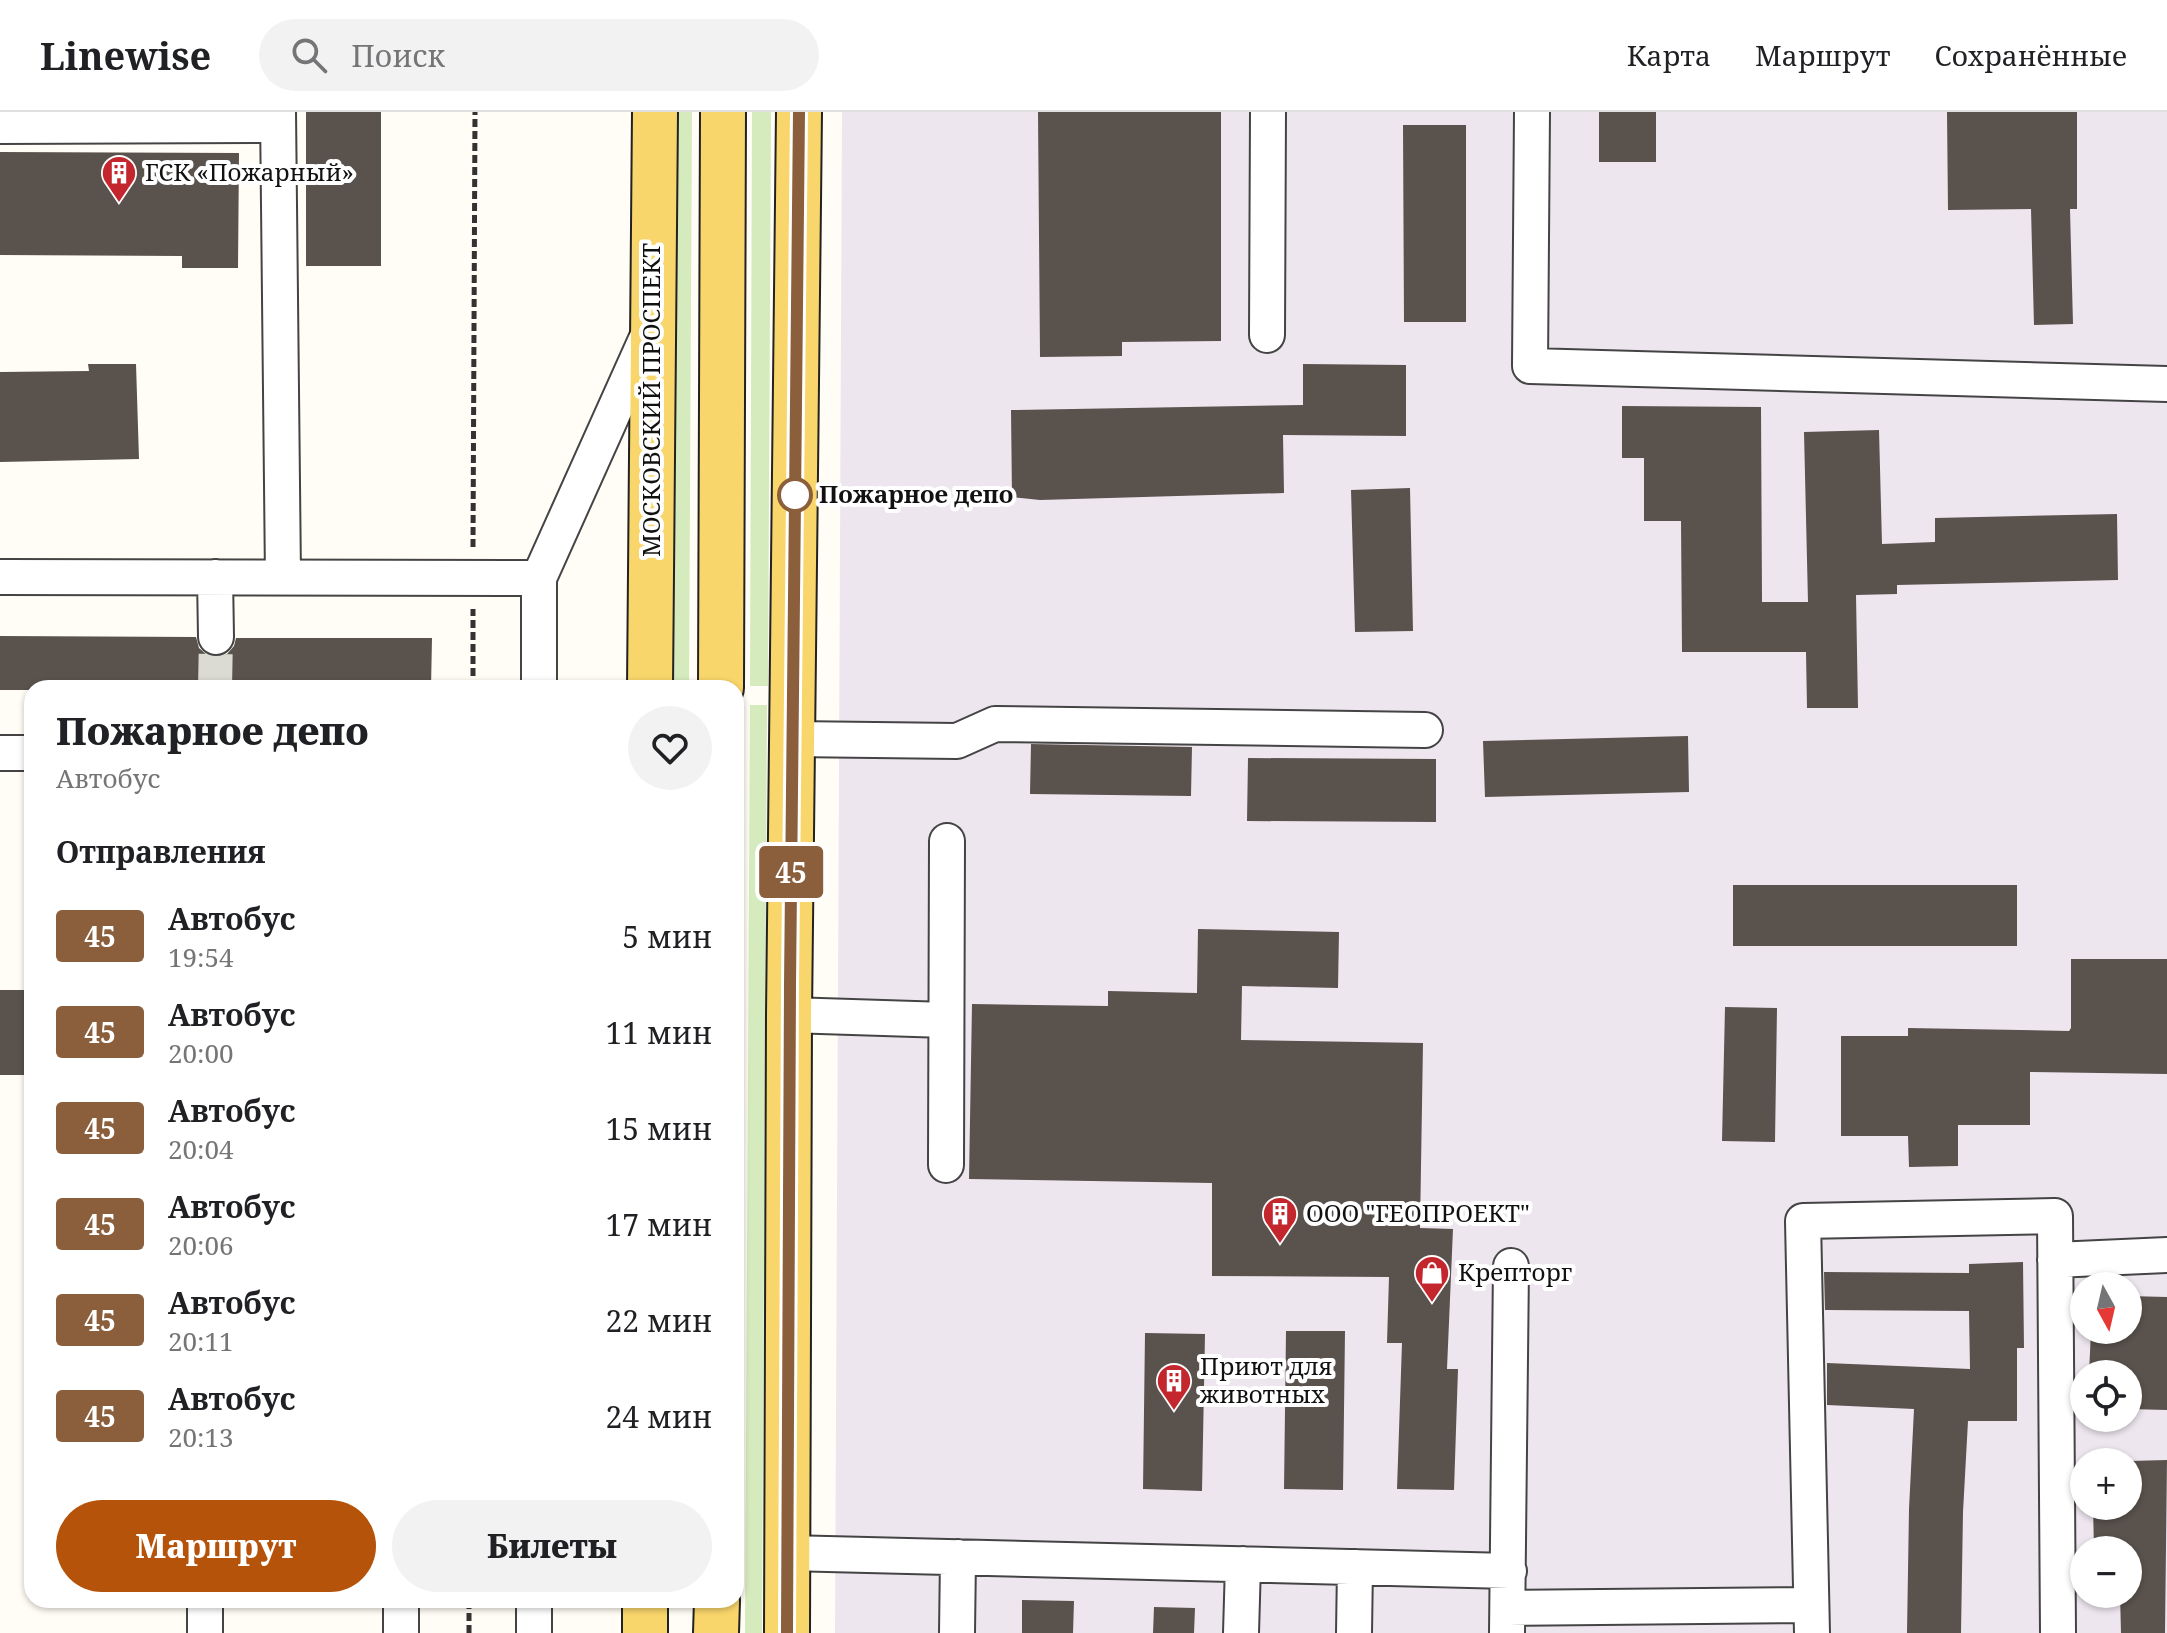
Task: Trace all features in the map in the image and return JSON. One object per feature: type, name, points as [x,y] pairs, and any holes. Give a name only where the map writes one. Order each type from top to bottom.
[{"type":"main road","name":"МОСКОВСКИЙ ПРОСПЕКТ","points":[[650,680],[655,112]]},
{"type":"main road","points":[[721,680],[723,112]]},
{"type":"main road","points":[[787,1633],[789,1015],[799,112]]},
{"type":"main road","points":[[645,1608],[645,1633]]},
{"type":"main road","points":[[716,1633],[717,1608]]},
{"type":"street","points":[[1267,335],[1268,112]]},
{"type":"street","points":[[1532,112],[1530,366],[2167,384]]},
{"type":"street","points":[[0,126],[278,118],[283,577]]},
{"type":"street","points":[[539,680],[539,578],[653,326]]},
{"type":"street","points":[[0,577],[539,578]]},
{"type":"street","points":[[215,577],[216,637]]},
{"type":"street","points":[[792,739],[957,741],[995,724],[1425,730]]},
{"type":"street","points":[[0,753],[24,753]]},
{"type":"street","points":[[946,1165],[947,841]]},
{"type":"street","points":[[789,1015],[946,1020]]},
{"type":"street","points":[[1511,1266],[1507,1621],[1811,1619],[1803,1221],[2055,1216],[2058,1633]]},
{"type":"street","points":[[2055,1260],[2167,1255]]},
{"type":"street","points":[[787,1553],[1509,1571]]},
{"type":"street","points":[[957,1633],[958,1557]]},
{"type":"street","points":[[1241,1633],[1243,1564]]},
{"type":"street","points":[[1354,1633],[1355,1567]]},
{"type":"street","points":[[205,1608],[205,1633]]},
{"type":"street","points":[[401,1608],[401,1633]]},
{"type":"street","points":[[534,1608],[534,1633]]},
{"type":"path","points":[[473,680],[475,112]]},
{"type":"path","points":[[469,1608],[469,1633]]},
{"type":"shaded area","points":[[842,112],[2167,112],[2167,1633],[835,1633]]},
{"type":"green space","points":[[673,112],[692,112],[689,680],[670,680]]},
{"type":"green space","points":[[752,112],[771,112],[768,686],[750,686]]},
{"type":"green space","points":[[750,705],[767,705],[762,1633],[745,1633]]},
{"type":"building","points":[[306,112],[381,112],[381,266],[306,266]]},
{"type":"building","points":[[1038,112],[1221,112],[1221,341],[1122,342],[1122,356],[1040,357]]},
{"type":"building","points":[[1599,112],[1656,112],[1656,162],[1599,162]]},
{"type":"building","points":[[1947,112],[2077,112],[2077,209],[2070,209],[2073,324],[2034,325],[2031,209],[1948,210]]},
{"type":"building","points":[[1403,125],[1466,125],[1466,322],[1404,322]]},
{"type":"building","name":"ГСК «Пожарный»","points":[[0,152],[239,153],[238,268],[182,268],[182,256],[0,255]]},
{"type":"building","points":[[88,364],[136,364],[139,459],[0,462],[0,372],[89,371]]},
{"type":"building","points":[[1303,364],[1406,365],[1406,436],[1283,435],[1284,493],[1040,500],[1012,497],[1011,410],[1303,405]]},
{"type":"building","points":[[1622,406],[1761,407],[1762,602],[1808,602],[1804,432],[1879,430],[1882,544],[1935,542],[1935,518],[2117,514],[2118,580],[1897,585],[1897,594],[1856,595],[1858,708],[1807,708],[1806,652],[1682,652],[1681,521],[1644,521],[1644,458],[1622,458]]},
{"type":"building","points":[[1410,488],[1413,631],[1355,632],[1351,490]]},
{"type":"building","points":[[0,636],[196,637],[199,648],[207,655],[216,657],[227,654],[236,638],[432,638],[431,680],[24,680],[24,690],[0,690]]},
{"type":"building","points":[[1688,736],[1689,792],[1485,797],[1483,741]]},
{"type":"building","points":[[1031,744],[1192,747],[1191,796],[1030,794]]},
{"type":"building","points":[[1248,758],[1436,759],[1436,822],[1247,821]]},
{"type":"building","points":[[1733,885],[2017,885],[2017,946],[1733,946]]},
{"type":"building","points":[[1198,929],[1339,932],[1338,988],[1242,986],[1241,1040],[1423,1043],[1420,1228],[1453,1229],[1447,1369],[1458,1369],[1454,1490],[1397,1489],[1402,1343],[1387,1343],[1389,1277],[1212,1276],[1212,1183],[969,1179],[972,1004],[1108,1006],[1108,991],[1197,993]]},
{"type":"building","points":[[2071,959],[2167,959],[2167,1074],[2030,1072],[2030,1125],[1958,1125],[1958,1166],[1909,1167],[1908,1136],[1841,1136],[1841,1036],[1908,1036],[1908,1028],[2069,1031]]},
{"type":"building","points":[[0,990],[24,990],[24,1075],[0,1075]]},
{"type":"building","points":[[1725,1007],[1777,1008],[1775,1142],[1722,1141]]},
{"type":"building","points":[[2023,1262],[2024,1348],[2017,1348],[2017,1421],[1968,1421],[1961,1633],[1907,1633],[1914,1409],[1827,1405],[1827,1363],[1970,1369],[1969,1311],[1825,1310],[1824,1272],[1969,1273],[1969,1264]]},
{"type":"building","points":[[2142,1296],[2167,1297],[2167,1410],[2142,1409],[2142,1360],[2090,1360],[2090,1344],[2142,1344]]},
{"type":"building","points":[[1286,1331],[1345,1331],[1343,1490],[1284,1489]]},
{"type":"building","name":"Приют для животных","points":[[1145,1333],[1205,1334],[1202,1491],[1143,1489]]},
{"type":"building","points":[[2167,1460],[2165,1633],[2121,1633],[2120,1608],[2142,1608],[2142,1536],[2094,1536],[2093,1520],[2142,1520],[2142,1461]]},
{"type":"building","points":[[1022,1600],[1074,1601],[1073,1633],[1022,1633]]},
{"type":"building","points":[[1154,1607],[1195,1608],[1194,1633],[1153,1633]]},
{"type":"tunnel","points":[[215,680],[216,637]]},
{"type":"bus line","name":"45","points":[[787,1633],[799,112]]},
{"type":"place","name":"ГСК «Пожарный»","points":[[119,204]]},
{"type":"place","name":"Пожарное депо","points":[[795,495]]},
{"type":"place","name":"ООО \"ГЕОПРОЕКТ\"","points":[[1280,1245]]},
{"type":"place","name":"Крепторг","points":[[1432,1304]]},
{"type":"place","name":"Приют для животных","points":[[1174,1412]]}]
